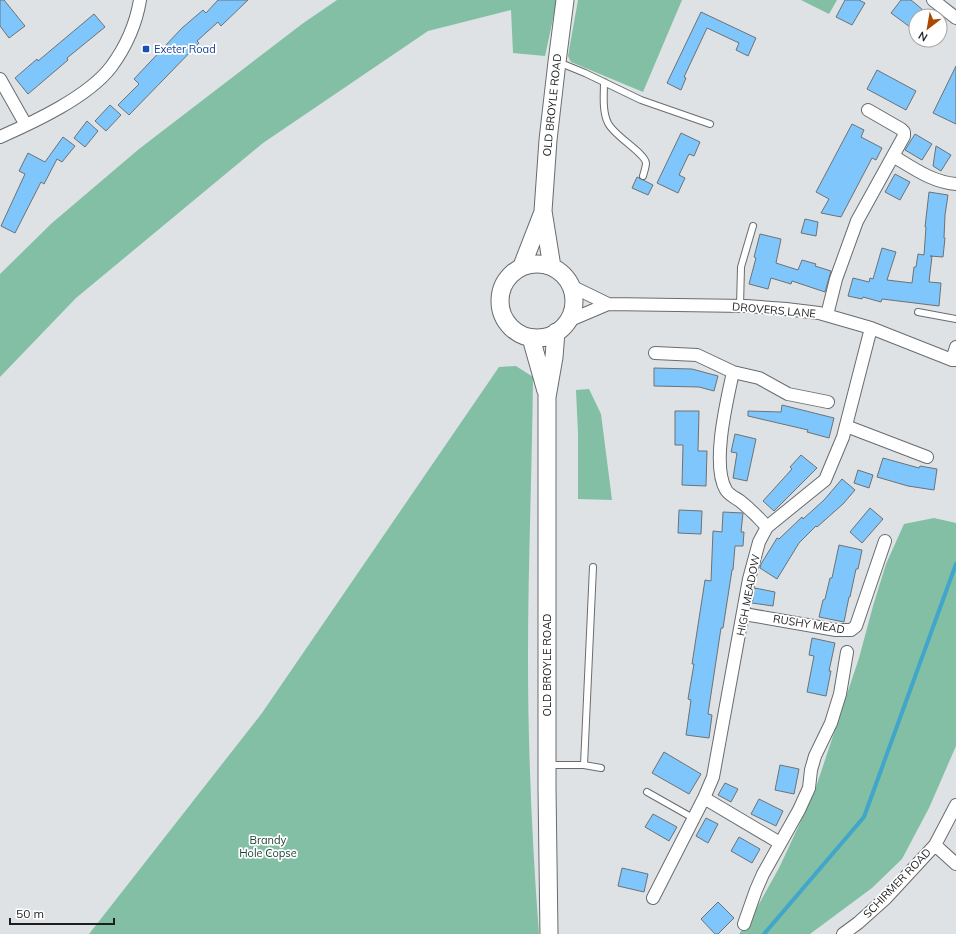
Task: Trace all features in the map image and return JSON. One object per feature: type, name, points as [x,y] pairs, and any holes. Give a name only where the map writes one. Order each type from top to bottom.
[{"type":"main road","name":"OLD BROYLE ROAD","points":[[552,267],[544,211],[548,140],[566,0]]},
{"type":"main road","name":"OLD BROYLE ROAD","points":[[522,266],[544,211]]},
{"type":"main road","points":[[534,263],[546,264],[565,276],[571,286],[574,298],[573,309],[568,321],[561,330],[550,336],[531,338],[520,334],[510,327],[503,317],[499,306],[500,293],[504,282],[511,273],[522,266],[534,263]]},
{"type":"main road","name":"OLD BROYLE ROAD","points":[[549,934],[547,765],[547,397],[554,357],[556,332]]},
{"type":"main road","name":"OLD BROYLE ROAD","points":[[531,338],[547,397]]},
{"type":"street","points":[[0,137],[40,119],[77,96],[110,68],[122,50],[133,27],[140,0]]},
{"type":"street","points":[[933,0],[956,18]]},
{"type":"street","points":[[0,79],[26,125]]},
{"type":"street","points":[[827,315],[836,278],[857,220],[904,136],[904,132],[901,129],[868,110]]},
{"type":"street","points":[[893,156],[928,177],[947,183],[956,184]]},
{"type":"street","name":"DROVERS LANE","points":[[571,286],[608,304]]},
{"type":"street","name":"DROVERS LANE","points":[[568,321],[608,304],[740,306],[786,309],[819,313],[871,328],[954,360]]},
{"type":"street","name":"HIGH MEADOW","points":[[653,898],[704,798],[713,777],[744,614],[749,579],[759,542],[767,527],[825,480],[842,443],[871,328]]},
{"type":"street","points":[[954,360],[956,347]]},
{"type":"street","points":[[655,353],[697,355],[733,372],[760,378],[788,394],[828,402]]},
{"type":"street","points":[[733,372],[721,435],[720,461],[722,481],[726,491],[754,513],[767,527]]},
{"type":"street","points":[[846,426],[928,457]]},
{"type":"street","name":"RUSHY MEAD","points":[[744,614],[836,630],[851,630],[856,626],[885,541]]},
{"type":"street","points":[[744,924],[756,890],[799,810],[808,788],[811,770],[831,723],[840,694],[847,652]]},
{"type":"street","points":[[704,798],[780,843]]},
{"type":"street","name":"SCHIRMER ROAD","points":[[843,934],[886,898],[935,845],[956,805]]},
{"type":"street","points":[[935,845],[956,864]]},
{"type":"lane","points":[[557,62],[585,73],[641,100],[710,124]]},
{"type":"lane","points":[[604,82],[605,108],[608,122],[621,138],[644,156],[646,164],[643,176]]},
{"type":"lane","points":[[740,306],[741,267],[753,226]]},
{"type":"lane","points":[[918,312],[956,319]]},
{"type":"lane","points":[[584,765],[593,567]]},
{"type":"lane","points":[[547,765],[584,765],[600,768]]},
{"type":"lane","points":[[647,792],[693,818]]},
{"type":"green space","points":[[337,0],[557,0],[545,56],[513,53],[511,10],[428,31],[263,143],[76,298],[0,377],[0,274],[52,223],[139,149],[302,24]]},
{"type":"green space","points":[[578,0],[682,0],[643,92],[571,62],[568,56]]},
{"type":"green space","points":[[801,0],[837,0],[829,14]]},
{"type":"green space","name":"Brandy Hole Copse","points":[[516,366],[533,377],[528,692],[534,865],[539,934],[89,934],[262,713],[499,367]]},
{"type":"green space","points":[[589,389],[601,414],[612,500],[578,499],[576,390]]},
{"type":"green space","points":[[934,518],[956,523],[956,746],[929,808],[902,859],[872,888],[810,934],[739,934],[755,911],[779,868],[814,793],[859,658],[886,564],[904,524]]},
{"type":"building","points":[[0,0],[4,0],[25,26],[9,38],[0,26]]},
{"type":"building","points":[[218,0],[248,0],[221,26],[218,22],[197,41],[199,43],[129,115],[118,105],[139,84],[134,79],[182,28],[203,10],[206,13]]},
{"type":"building","points":[[845,0],[859,0],[865,3],[852,25],[836,17]]},
{"type":"building","points":[[901,0],[911,0],[921,8],[908,8],[908,26],[891,13]]},
{"type":"building","points":[[701,12],[756,38],[748,56],[736,50],[739,43],[707,28],[684,77],[686,78],[681,90],[667,83]]},
{"type":"building","points":[[94,14],[105,27],[67,58],[68,60],[28,94],[15,78],[37,59],[38,61]]},
{"type":"building","points":[[956,66],[956,124],[933,113]]},
{"type":"building","points":[[877,70],[916,91],[906,110],[867,89]]},
{"type":"building","points":[[110,105],[121,115],[106,131],[95,121]]},
{"type":"building","points":[[87,121],[98,131],[85,147],[74,138]]},
{"type":"building","points":[[852,124],[864,130],[861,137],[882,148],[876,160],[872,158],[841,217],[821,213],[829,199],[816,192]]},
{"type":"building","points":[[681,133],[700,142],[694,156],[689,154],[679,175],[685,178],[678,193],[657,183]]},
{"type":"building","points":[[915,134],[932,144],[922,160],[905,150]]},
{"type":"building","points":[[63,137],[75,146],[62,162],[57,159],[44,184],[41,182],[15,233],[1,226],[25,174],[19,171],[28,153],[45,162]]},
{"type":"building","points":[[936,146],[951,155],[941,171],[933,166]]},
{"type":"building","points":[[895,174],[910,182],[900,200],[885,192]]},
{"type":"building","points":[[637,177],[653,185],[648,195],[632,188]]},
{"type":"building","points":[[929,192],[948,195],[945,215],[943,257],[932,256],[929,282],[941,283],[939,306],[882,299],[881,302],[863,297],[862,299],[848,296],[853,278],[869,282],[870,278],[873,279],[882,248],[896,252],[887,280],[912,283],[914,267],[916,267],[918,254],[924,255],[925,227]]},
{"type":"building","points":[[805,219],[818,222],[816,236],[801,233]]},
{"type":"building","points":[[760,234],[781,239],[776,263],[798,270],[802,260],[816,264],[815,266],[831,271],[825,292],[792,281],[791,284],[771,278],[768,289],[749,284],[756,258],[754,257]]},
{"type":"building","points":[[654,368],[692,369],[718,376],[714,391],[699,387],[654,386]]},
{"type":"building","points":[[782,405],[834,418],[829,438],[807,432],[808,430],[748,416],[748,411],[781,412]]},
{"type":"building","points":[[675,411],[699,411],[698,451],[707,451],[706,486],[682,485],[683,445],[675,445]]},
{"type":"building","points":[[735,434],[756,439],[747,481],[733,478],[737,453],[731,452]]},
{"type":"building","points":[[801,455],[817,468],[774,511],[763,501],[792,469],[790,467]]},
{"type":"building","points":[[883,458],[919,468],[920,466],[937,469],[934,490],[908,486],[877,477]]},
{"type":"building","points":[[858,470],[873,475],[869,488],[854,483]]},
{"type":"building","points":[[842,479],[855,490],[843,504],[817,527],[816,526],[799,543],[777,579],[760,568],[777,538],[779,539],[802,517],[803,519],[824,500]]},
{"type":"building","points":[[870,508],[883,519],[862,543],[850,532]]},
{"type":"building","points":[[679,510],[702,511],[701,534],[678,533]]},
{"type":"building","points":[[723,512],[743,513],[741,532],[744,532],[743,546],[735,546],[733,570],[723,628],[721,628],[708,714],[712,715],[709,738],[686,735],[691,700],[688,699],[705,580],[711,581],[713,531],[722,532]]},
{"type":"building","points":[[839,545],[862,550],[858,569],[856,569],[849,597],[844,622],[819,617],[830,578],[832,578]]},
{"type":"building","points":[[755,588],[775,592],[773,606],[752,603]]},
{"type":"building","points":[[812,638],[835,643],[829,671],[831,671],[826,696],[807,692],[814,656],[809,655]]},
{"type":"building","points":[[664,752],[701,774],[689,794],[652,773]]},
{"type":"building","points":[[780,765],[799,769],[794,794],[775,790]]},
{"type":"building","points":[[725,783],[738,789],[731,802],[718,795]]},
{"type":"building","points":[[759,799],[783,811],[776,826],[751,814]]},
{"type":"building","points":[[653,814],[677,827],[669,841],[645,827]]},
{"type":"building","points":[[706,818],[718,824],[708,843],[696,836]]},
{"type":"building","points":[[739,837],[760,849],[752,863],[731,851]]},
{"type":"building","points":[[622,868],[648,874],[644,892],[618,886]]},
{"type":"building","points":[[718,902],[734,918],[718,934],[715,934],[701,919]]},
{"type":"waterway","points":[[764,934],[864,817],[956,564]]},
{"type":"place","name":"Exeter Road","points":[[146,49]]}]
